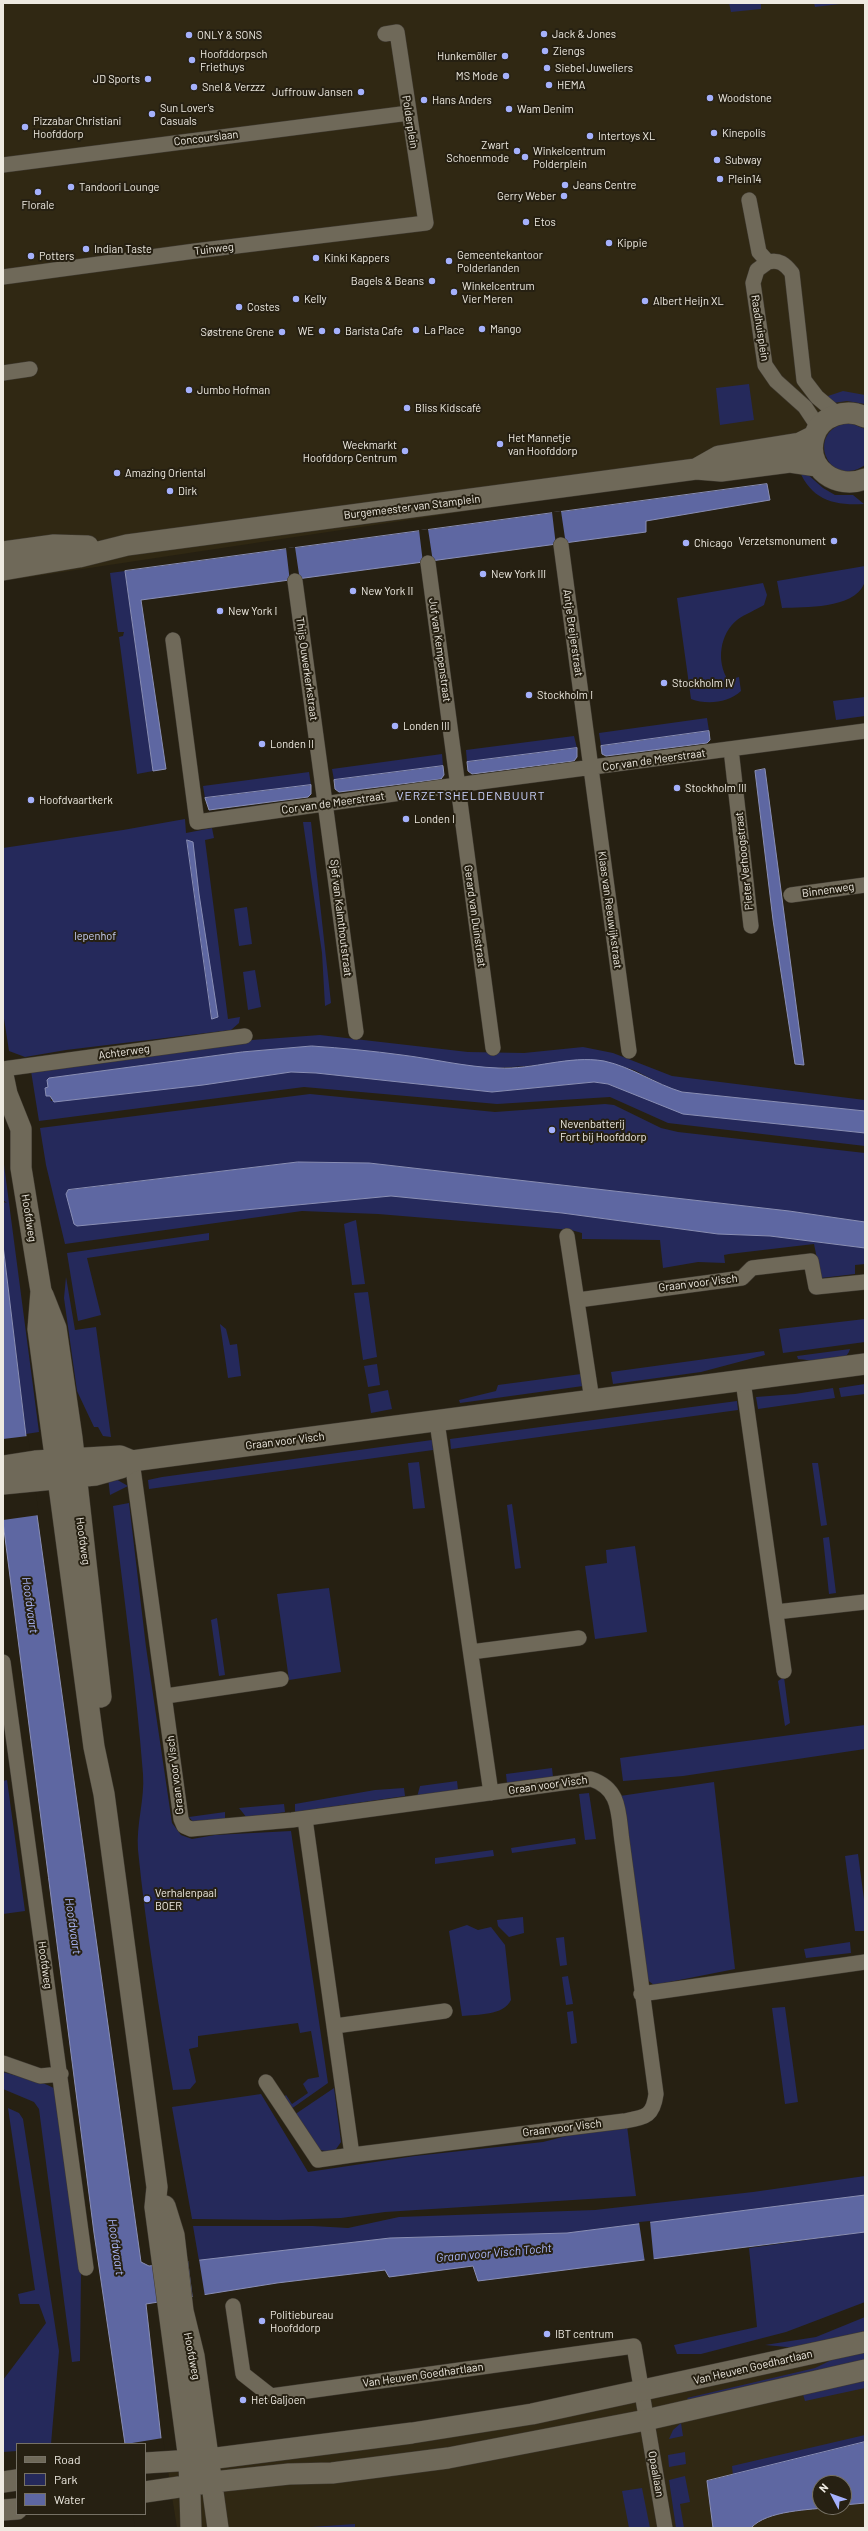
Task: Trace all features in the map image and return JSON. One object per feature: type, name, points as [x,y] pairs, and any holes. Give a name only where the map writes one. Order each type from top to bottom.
[{"type":"street","name":"Polderplein","points":[[385,34],[397,32],[426,223]]},
{"type":"street","name":"Concourslaan","points":[[3,165],[409,113]]},
{"type":"street","points":[[749,200],[759,252],[768,262],[780,262],[792,273],[804,380],[817,398],[837,414],[856,413],[865,417]]},
{"type":"street","name":"Tuinweg","points":[[3,278],[195,251],[426,223]]},
{"type":"street","name":"Raadhuisplein","points":[[768,262],[758,270],[753,283],[765,365],[776,381],[788,390],[805,407],[816,432]]},
{"type":"street","points":[[3,373],[30,369]]},
{"type":"street","points":[[788,390],[804,380]]},
{"type":"street","name":"Burgemeester van Stamplein","points":[[696,469],[719,456],[800,443],[816,432],[827,419],[837,414]]},
{"type":"street","points":[[816,432],[813,448],[817,466],[835,482],[862,486]]},
{"type":"street","name":"Burgemeester van Stamplein","points":[[3,570],[79,557],[127,545],[696,469],[721,471],[790,462],[817,466]]},
{"type":"street","name":"Burgemeester van Stamplein","points":[[3,552],[54,545],[127,545]]},
{"type":"street","name":"Antje Breijerstraat","points":[[561,545],[591,768]]},
{"type":"street","name":"Juf van Kempenstraat","points":[[428,563],[458,785]]},
{"type":"street","name":"Thijs Ouwerkerkstraat","points":[[295,581],[326,804]]},
{"type":"street","name":"Cor van de Meerstraat","points":[[173,640],[197,822],[458,785],[865,731]]},
{"type":"street","name":"Pieter Verhoogstraat","points":[[731,749],[751,926]]},
{"type":"street","name":"Klaas van Reeuwijkstraat","points":[[591,768],[628,1051]]},
{"type":"street","name":"Gerard van Duinstraat","points":[[458,785],[493,1048]]},
{"type":"street","name":"Sjef van Kalmthoutstraat","points":[[326,804],[356,1032]]},
{"type":"street","name":"Binnenweg","points":[[791,895],[865,885]]},
{"type":"street","name":"Achterweg","points":[[3,1069],[245,1036]]},
{"type":"street","name":"Hoofdweg","points":[[5,1084],[21,1129],[21,1168],[41,1291],[56,1328],[55,1468],[96,1640],[105,1745],[104,1794],[157,2187],[155,2207],[169,2251],[191,2459],[184,2487],[192,2528]]},
{"type":"street","points":[[567,1236],[578,1300],[592,1400]]},
{"type":"street","name":"Graan voor Visch","points":[[578,1300],[742,1278],[752,1268],[811,1261],[816,1287],[865,1282]]},
{"type":"street","name":"Graan voor Visch","points":[[55,1468],[96,1475],[121,1468],[132,1461],[438,1422],[865,1364]]},
{"type":"street","points":[[744,1381],[784,1671]]},
{"type":"street","points":[[438,1422],[491,1793]]},
{"type":"street","name":"Graan voor Visch","points":[[132,1461],[166,1696],[181,1819],[184,1826],[191,1829],[215,1828],[306,1819],[591,1779],[604,1783],[613,1793],[622,1841],[656,2094],[654,2108],[644,2118],[318,2160],[266,2082]]},
{"type":"street","points":[[3,1466],[55,1468]]},
{"type":"street","points":[[3,1484],[55,1468]]},
{"type":"street","points":[[776,1612],[865,1602]]},
{"type":"street","points":[[471,1652],[579,1638]]},
{"type":"street","name":"Hoofdweg","points":[[3,1662],[61,2074],[86,2268]]},
{"type":"street","points":[[166,1696],[281,1679]]},
{"type":"street","points":[[306,1819],[352,2155]]},
{"type":"street","points":[[642,1994],[865,1962]]},
{"type":"street","points":[[335,2026],[445,2011]]},
{"type":"street","points":[[3,2063],[40,2076],[61,2074]]},
{"type":"street","name":"Van Heuven Goedhartlaan","points":[[233,2306],[243,2374],[271,2396],[634,2346],[646,2420]]},
{"type":"street","name":"Van Heuven Goedhartlaan","points":[[146,2463],[412,2433],[532,2414],[641,2392],[748,2366],[865,2342]]},
{"type":"street","points":[[146,2492],[213,2482],[289,2474],[332,2473],[448,2458],[646,2420],[865,2370]]},
{"type":"street","name":"Opaallaan","points":[[646,2420],[665,2528]]},
{"type":"street","name":"Hoofdweg","points":[[191,2459],[213,2482],[218,2528]]},
{"type":"street","points":[[3,2482],[16,2480]]},
{"type":"street","points":[[3,2510],[16,2508]]},
{"type":"shaded area","points":[[3,3],[865,3],[865,451],[3,581]]},
{"type":"shaded area","points":[[865,2349],[865,2528],[157,2528],[150,2474]]},
{"type":"green space","points":[[729,3],[761,3],[761,9],[731,12]]},
{"type":"green space","points":[[814,3],[848,3],[815,7]]},
{"type":"green space","points":[[749,384],[754,420],[720,425],[716,388]]},
{"type":"green space","points":[[843,391],[865,395],[865,404],[847,401],[833,403],[825,397]]},
{"type":"green space","points":[[850,423],[865,429],[865,465],[851,471],[840,470],[831,464],[826,455],[824,445],[827,435],[836,427]]},
{"type":"green space","points":[[797,465],[823,488],[835,495],[853,495],[864,504],[841,503],[822,498],[808,485]]},
{"type":"green space","points":[[865,566],[864,584],[858,592],[850,598],[828,605],[815,607],[782,608],[777,581]]},
{"type":"green space","points":[[125,571],[153,771],[137,774],[119,637],[123,636],[124,632],[118,632],[110,573]]},
{"type":"green space","points":[[763,583],[767,595],[764,605],[740,618],[731,626],[722,648],[721,656],[724,673],[728,680],[739,677],[741,691],[730,698],[717,702],[704,702],[691,699],[677,598]]},
{"type":"green space","points":[[865,697],[865,716],[836,720],[833,701]]},
{"type":"green space","points":[[707,718],[709,731],[601,746],[599,733]]},
{"type":"green space","points":[[574,736],[577,748],[467,762],[466,750]]},
{"type":"green space","points":[[442,754],[443,766],[334,780],[332,769]]},
{"type":"green space","points":[[309,772],[311,785],[205,798],[203,786]]},
{"type":"green space","name":"Iepenhof","points":[[185,819],[186,833],[212,828],[214,838],[205,840],[228,1019],[240,1017],[239,1023],[231,1030],[66,1050],[25,1057],[9,1051],[3,1012],[3,848]]},
{"type":"green space","points":[[303,822],[311,822],[331,1003],[325,1006],[322,953]]},
{"type":"green space","points":[[247,907],[252,944],[239,946],[234,909]]},
{"type":"green space","points":[[255,970],[261,1007],[248,1010],[243,972]]},
{"type":"green space","points":[[320,1035],[468,1052],[524,1053],[583,1047],[613,1053],[672,1076],[865,1100],[865,1111],[682,1092],[667,1087],[634,1070],[602,1061],[497,1068],[464,1066],[403,1055],[312,1046],[242,1052],[49,1078],[48,1088],[45,1089],[46,1096],[50,1096],[51,1101],[80,1099],[291,1072],[321,1073],[492,1092],[594,1082],[608,1084],[686,1114],[865,1133],[865,1146],[668,1123],[610,1097],[497,1104],[304,1087],[39,1121],[31,1071],[252,1040]]},
{"type":"green space","points":[[310,1094],[495,1112],[605,1104],[614,1105],[661,1128],[678,1132],[865,1153],[865,1222],[789,1211],[369,1163],[298,1162],[68,1190],[66,1194],[183,1215],[391,1196],[562,1213],[718,1234],[770,1236],[865,1248],[865,1264],[855,1265],[855,1274],[821,1278],[814,1244],[724,1255],[725,1263],[698,1262],[663,1268],[660,1240],[582,1239],[582,1233],[571,1230],[378,1214],[302,1211],[65,1244],[46,1165],[40,1128]]},
{"type":"green space","points":[[3,1157],[39,1432],[26,1434],[3,1245],[3,1202],[7,1203],[3,1200]]},
{"type":"green space","points":[[356,1220],[365,1284],[352,1285],[344,1224]]},
{"type":"green space","points":[[209,1233],[209,1240],[87,1258],[101,1315],[78,1321],[67,1253]]},
{"type":"green space","points":[[66,1277],[75,1330],[96,1327],[111,1437],[103,1436],[98,1427],[94,1427],[77,1391],[64,1298]]},
{"type":"green space","points":[[368,1292],[377,1357],[363,1360],[354,1293]]},
{"type":"green space","points":[[865,1319],[865,1342],[783,1353],[779,1329]]},
{"type":"green space","points":[[220,1324],[226,1329],[230,1345],[237,1344],[241,1376],[228,1378]]},
{"type":"green space","points":[[850,1349],[847,1355],[842,1359],[835,1361],[827,1362],[798,1359],[797,1356]]},
{"type":"green space","points":[[764,1351],[765,1355],[701,1372],[613,1384],[611,1372]]},
{"type":"green space","points":[[377,1364],[380,1385],[368,1387],[364,1366]]},
{"type":"green space","points":[[581,1374],[583,1386],[460,1403],[459,1400],[496,1391],[498,1385]]},
{"type":"green space","points":[[865,1384],[865,1394],[841,1397],[839,1388]]},
{"type":"green space","points":[[833,1388],[835,1398],[758,1409],[756,1397],[795,1394]]},
{"type":"green space","points":[[388,1390],[392,1409],[371,1413],[368,1394]]},
{"type":"green space","points":[[737,1401],[738,1410],[451,1449],[450,1439]]},
{"type":"green space","points":[[432,1440],[433,1450],[149,1489],[148,1480],[162,1477]]},
{"type":"green space","points":[[419,1462],[425,1508],[413,1509],[408,1463]]},
{"type":"green space","points":[[812,1463],[818,1463],[827,1525],[821,1526]]},
{"type":"green space","points":[[108,1477],[114,1478],[128,1486],[110,1495]]},
{"type":"green space","points":[[129,1503],[146,1647],[172,1823],[181,1835],[192,1839],[215,1835],[291,1831],[328,2083],[291,2109],[284,2097],[286,2095],[292,2104],[308,2093],[303,2084],[308,2079],[319,2077],[311,2031],[300,2033],[298,2023],[198,2036],[198,2047],[189,2049],[196,2082],[190,2089],[173,2090],[153,1970],[138,1850],[138,1831],[143,1793],[143,1774],[113,1506]]},
{"type":"green space","points":[[512,1504],[521,1568],[515,1569],[507,1505]]},
{"type":"green space","points":[[829,1537],[836,1593],[829,1594],[823,1538]]},
{"type":"green space","points":[[635,1546],[647,1632],[595,1639],[585,1566],[607,1563],[606,1550]]},
{"type":"green space","points":[[329,1588],[341,1672],[289,1680],[277,1594]]},
{"type":"green space","points":[[217,1618],[225,1675],[219,1676],[211,1620]]},
{"type":"green space","points":[[784,1677],[790,1723],[785,1726],[778,1681]]},
{"type":"green space","points":[[865,1725],[865,1749],[683,1776],[623,1781],[620,1758]]},
{"type":"green space","points":[[552,1768],[553,1777],[507,1783],[506,1774]]},
{"type":"green space","points":[[7,1780],[25,1911],[3,1914],[3,1781]]},
{"type":"green space","points":[[457,1781],[458,1790],[417,1797],[420,1786]]},
{"type":"green space","points":[[714,1782],[735,1969],[654,1985],[646,1979],[620,1796]]},
{"type":"green space","points":[[404,1788],[405,1796],[295,1812],[295,1804],[375,1790]]},
{"type":"green space","points":[[589,1793],[596,1839],[585,1840],[579,1794]]},
{"type":"green space","points":[[284,1804],[285,1812],[247,1818],[239,1808]]},
{"type":"green space","points":[[225,1812],[225,1821],[194,1823],[189,1817]]},
{"type":"green space","points":[[575,1838],[576,1844],[512,1853],[511,1848]]},
{"type":"green space","points":[[493,1850],[494,1856],[435,1864],[435,1858]]},
{"type":"green space","points":[[858,1854],[865,1907],[865,1931],[855,1931],[845,1856]]},
{"type":"green space","points":[[523,1917],[524,1933],[509,1937],[498,1926],[497,1920]]},
{"type":"green space","points":[[467,1925],[478,1930],[491,1927],[505,1945],[511,2000],[502,2009],[496,2012],[462,2016],[449,1931]]},
{"type":"green space","points":[[564,1937],[567,1965],[560,1966],[556,1938]]},
{"type":"green space","points":[[850,1942],[851,1953],[806,1958],[804,1949]]},
{"type":"green space","points":[[568,1976],[573,2004],[566,2005],[562,1977]]},
{"type":"green space","points":[[785,2007],[798,2102],[785,2104],[772,2008]]},
{"type":"green space","points":[[573,2011],[577,2043],[571,2044],[567,2012]]},
{"type":"green space","points":[[3,2072],[38,2081],[55,2089],[81,2271],[80,2361],[72,2362],[39,2109],[34,2102],[3,2089]]},
{"type":"green space","points":[[334,2088],[341,2142],[334,2152],[319,2150],[294,2115]]},
{"type":"green space","points":[[261,2094],[308,2172],[415,2156],[543,2142],[582,2132],[627,2126],[636,2196],[385,2212],[341,2218],[279,2220],[192,2219],[172,2107]]},
{"type":"green space","points":[[8,2108],[19,2113],[23,2119],[59,2351],[51,2443],[16,2443],[16,2451],[3,2452],[3,2380],[46,2323],[39,2304],[20,2304],[18,2294],[35,2290]]},
{"type":"green space","points":[[865,2176],[865,2195],[567,2233],[390,2238],[199,2261],[193,2226],[313,2226],[348,2228],[399,2217],[595,2210],[753,2192]]},
{"type":"green space","points":[[865,2232],[865,2302],[786,2332],[701,2354],[677,2354],[674,2345],[757,2327],[749,2248]]},
{"type":"green space","points":[[865,2317],[865,2333],[798,2348],[765,2345],[816,2337]]},
{"type":"green space","points":[[865,2348],[865,2361],[691,2402],[687,2398],[815,2368],[848,2352]]},
{"type":"green space","points":[[865,2377],[865,2388],[805,2401],[802,2391]]},
{"type":"green space","points":[[681,2423],[683,2436],[669,2439],[673,2430]]},
{"type":"green space","points":[[865,2435],[865,2442],[733,2476],[732,2466]]},
{"type":"green space","points":[[685,2452],[686,2464],[669,2467],[668,2455]]},
{"type":"green space","points":[[685,2476],[690,2502],[680,2504],[684,2528],[676,2528],[669,2480]]},
{"type":"green space","points":[[642,2488],[650,2528],[629,2528],[622,2491]]},
{"type":"green space","points":[[355,2524],[355,2528],[297,2528]]},
{"type":"water","points":[[767,484],[770,500],[646,521],[646,532],[141,600],[166,769],[153,771],[125,571]]},
{"type":"water","points":[[709,731],[710,740],[707,743],[606,756],[602,754],[601,746]]},
{"type":"water","points":[[577,748],[577,757],[574,761],[472,774],[468,771],[467,762]]},
{"type":"water","points":[[443,766],[444,775],[441,779],[339,792],[335,789],[334,780]]},
{"type":"water","points":[[765,769],[804,1065],[795,1064],[773,920],[755,771]]},
{"type":"water","points":[[311,785],[311,794],[308,797],[209,810],[205,798]]},
{"type":"water","points":[[187,840],[193,842],[199,894],[218,1017],[212,1019]]},
{"type":"water","points":[[312,1046],[380,1052],[474,1066],[498,1068],[524,1067],[578,1060],[604,1061],[624,1067],[662,1085],[682,1092],[865,1111],[865,1133],[683,1114],[608,1084],[594,1082],[492,1092],[316,1073],[291,1072],[203,1085],[54,1102],[50,1096],[46,1096],[45,1088],[48,1087],[47,1080],[49,1078],[242,1052]]},
{"type":"water","points":[[298,1162],[369,1163],[789,1211],[865,1222],[865,1248],[770,1236],[718,1234],[562,1213],[391,1196],[77,1226],[74,1224],[66,1194],[68,1190]]},
{"type":"water","points":[[3,1245],[26,1436],[141,2262],[149,2266],[390,2238],[567,2233],[865,2195],[865,2232],[478,2281],[473,2266],[389,2277],[385,2270],[277,2283],[146,2304],[161,2438],[175,2528],[146,2514],[146,2443],[125,2443],[94,2233],[3,1522]]},
{"type":"water","points":[[865,2442],[865,2503],[852,2504],[852,2475],[812,2475],[812,2509],[778,2514],[758,2522],[751,2528],[713,2528],[707,2481]]},
{"type":"pier","points":[[561,511],[566,545],[556,546],[552,512]]},
{"type":"pier","points":[[428,529],[433,562],[423,563],[419,530]]},
{"type":"pier","points":[[295,547],[300,581],[290,582],[286,548]]},
{"type":"pier","points":[[28,1436],[39,1515],[3,1520],[3,1439]]},
{"type":"pier","points":[[650,2221],[654,2262],[645,2263],[639,2222]]},
{"type":"pier","points":[[199,2259],[205,2297],[193,2299],[188,2260]]},
{"type":"pier","points":[[163,2438],[177,2528],[135,2528],[133,2515],[146,2515],[146,2443],[132,2443]]},
{"type":"place","name":"Jack & Jones","points":[[544,34]]},
{"type":"place","name":"ONLY & SONS","points":[[189,35]]},
{"type":"place","name":"Ziengs","points":[[545,51]]},
{"type":"place","name":"Hunkemöller","points":[[505,56]]},
{"type":"place","name":"Hoofddorpsch Friethuys","points":[[192,60]]},
{"type":"place","name":"Siebel Juweliers","points":[[547,68]]},
{"type":"place","name":"MS Mode","points":[[506,76]]},
{"type":"place","name":"JD Sports","points":[[148,79]]},
{"type":"place","name":"HEMA","points":[[549,85]]},
{"type":"place","name":"Snel & Verzzz","points":[[194,87]]},
{"type":"place","name":"Juffrouw Jansen","points":[[361,92]]},
{"type":"place","name":"Woodstone","points":[[710,98]]},
{"type":"place","name":"Hans Anders","points":[[424,100]]},
{"type":"place","name":"Wam Denim","points":[[509,109]]},
{"type":"place","name":"Sun Lover's Casuals","points":[[152,114]]},
{"type":"place","name":"Pizzabar Christiani Hoofddorp","points":[[25,127]]},
{"type":"place","name":"Kinepolis","points":[[714,133]]},
{"type":"place","name":"Intertoys XL","points":[[590,136]]},
{"type":"place","name":"Zwart Schoenmode","points":[[517,151]]},
{"type":"place","name":"Winkelcentrum Polderplein","points":[[525,157]]},
{"type":"place","name":"Subway","points":[[717,160]]},
{"type":"place","name":"Plein14","points":[[720,179]]},
{"type":"place","name":"Jeans Centre","points":[[565,185]]},
{"type":"place","name":"Tandoori Lounge","points":[[71,187]]},
{"type":"place","name":"Florale","points":[[38,192]]},
{"type":"place","name":"Gerry Weber","points":[[564,196]]},
{"type":"place","name":"Etos","points":[[526,222]]},
{"type":"place","name":"Kippie","points":[[609,243]]},
{"type":"place","name":"Indian Taste","points":[[86,249]]},
{"type":"place","name":"Potters","points":[[31,256]]},
{"type":"place","name":"Kinki Kappers","points":[[316,258]]},
{"type":"place","name":"Gemeentekantoor Polderlanden","points":[[449,261]]},
{"type":"place","name":"Bagels & Beans","points":[[432,281]]},
{"type":"place","name":"Winkelcentrum Vier Meren","points":[[454,292]]},
{"type":"place","name":"Kelly","points":[[296,299]]},
{"type":"place","name":"Albert Heijn XL","points":[[645,301]]},
{"type":"place","name":"Costes","points":[[239,307]]},
{"type":"place","name":"Mango","points":[[482,329]]},
{"type":"place","name":"La Place","points":[[416,330]]},
{"type":"place","name":"WE","points":[[322,331]]},
{"type":"place","name":"Barista Cafe","points":[[337,331]]},
{"type":"place","name":"Søstrene Grene","points":[[282,332]]},
{"type":"place","name":"Jumbo Hofman","points":[[189,390]]},
{"type":"place","name":"Bliss Kidscafé","points":[[407,408]]},
{"type":"place","name":"Het Mannetje van Hoofddorp","points":[[500,444]]},
{"type":"place","name":"Weekmarkt Hoofddorp Centrum","points":[[405,451]]},
{"type":"place","name":"Amazing Oriental","points":[[117,473]]},
{"type":"place","name":"Dirk","points":[[170,491]]},
{"type":"place","name":"Verzetsmonument","points":[[834,541]]},
{"type":"place","name":"Chicago","points":[[686,543]]},
{"type":"place","name":"New York III","points":[[483,574]]},
{"type":"place","name":"New York II","points":[[353,591]]},
{"type":"place","name":"New York I","points":[[220,611]]},
{"type":"place","name":"Stockholm IV","points":[[664,683]]},
{"type":"place","name":"Stockholm I","points":[[529,695]]},
{"type":"place","name":"Londen III","points":[[395,726]]},
{"type":"place","name":"Londen II","points":[[262,744]]},
{"type":"place","name":"Stockholm III","points":[[677,788]]},
{"type":"place","name":"Hoofdvaartkerk","points":[[31,800]]},
{"type":"place","name":"Londen I","points":[[406,819]]},
{"type":"place","name":"Nevenbatterij Fort bij Hoofddorp","points":[[552,1130]]},
{"type":"place","name":"Verhalenpaal BOER","points":[[147,1899]]},
{"type":"place","name":"Politiebureau Hoofddorp","points":[[262,2321]]},
{"type":"place","name":"IBT centrum","points":[[547,2334]]},
{"type":"place","name":"Het Galjoen","points":[[243,2400]]},
{"type":"district","name":"VERZETSHELDENBUURT","points":[[471,796]]},
{"type":"water label","name":"Hoofdvaart","points":[[30,1605]]},
{"type":"water label","name":"Hoofdvaart","points":[[73,1926]]},
{"type":"water label","name":"Hoofdvaart","points":[[116,2247]]},
{"type":"water label","name":"Graan voor Visch Tocht","points":[[494,2253]]}]
